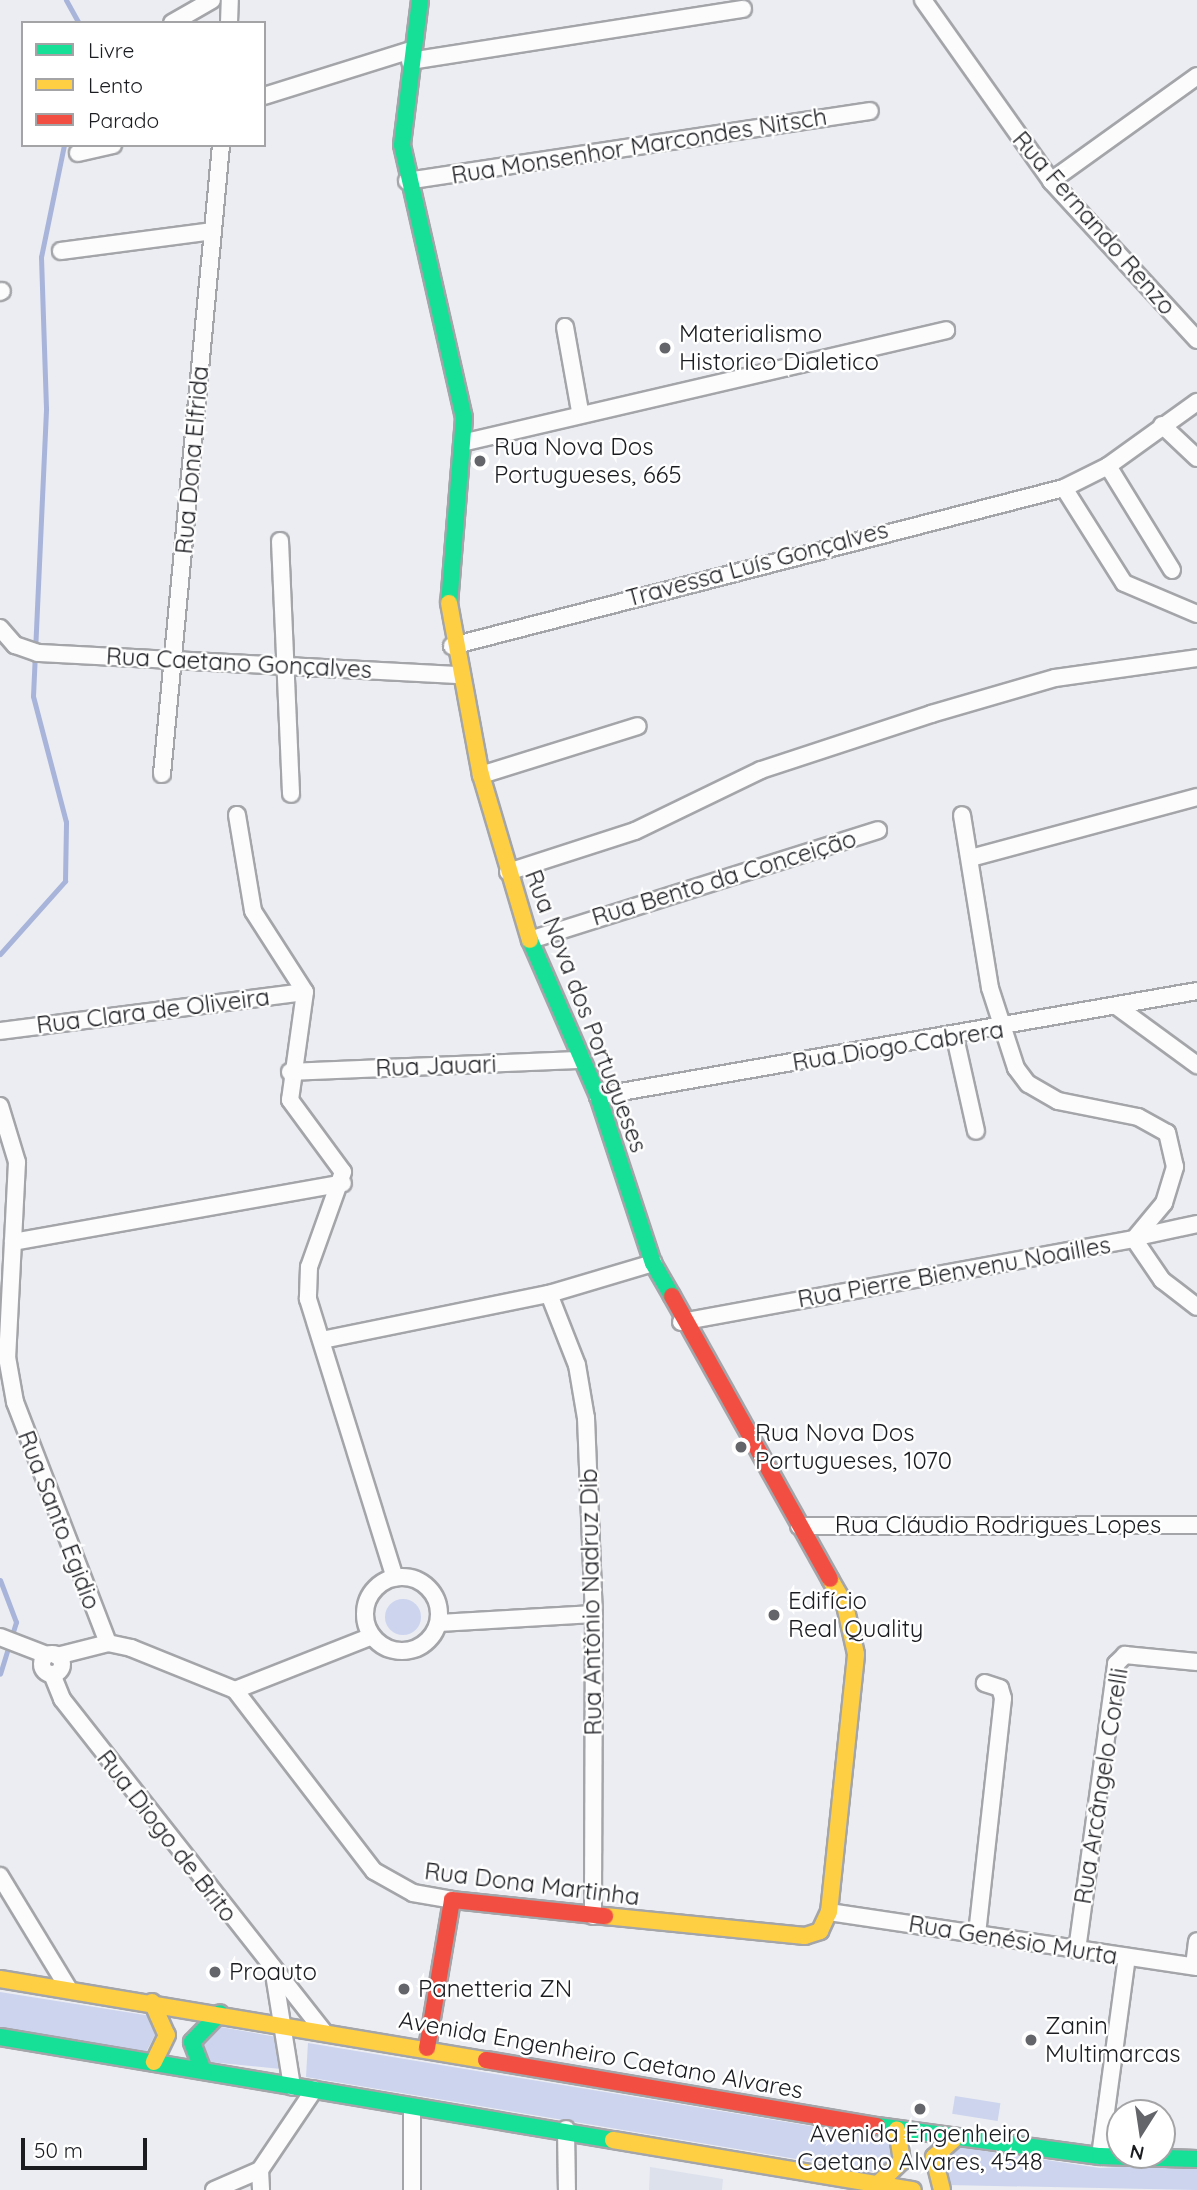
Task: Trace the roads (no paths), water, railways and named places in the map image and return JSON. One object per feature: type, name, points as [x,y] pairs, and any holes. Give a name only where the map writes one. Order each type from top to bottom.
[{"type":"street","points":[[175,21],[212,0]]},
{"type":"street","points":[[229,21],[230,0]]},
{"type":"street","name":"Rua Nova dos Portugueses","points":[[420,0],[402,119],[407,181],[457,379],[466,442],[449,584],[452,646],[458,675],[481,775],[530,940],[598,1096],[653,1263],[681,1322],[845,1605],[856,1654],[830,1912]]},
{"type":"street","name":"Rua Fernando Renzo","points":[[923,0],[1051,181],[1197,340]]},
{"type":"street","points":[[266,95],[411,56],[743,9]]},
{"type":"street","points":[[1051,181],[1197,76]]},
{"type":"street","name":"Rua Monsenhor Marcondes Nitsch","points":[[407,181],[870,111]]},
{"type":"street","points":[[78,153],[104,147]]},
{"type":"street","name":"Rua Dona Elfrida","points":[[162,774],[221,147]]},
{"type":"street","points":[[61,251],[213,232]]},
{"type":"street","points":[[565,327],[580,411]]},
{"type":"street","points":[[466,442],[580,411],[946,330]]},
{"type":"street","name":"Travessa Luís Gonçalves","points":[[452,646],[1064,488],[1108,466],[1197,402]]},
{"type":"street","points":[[1162,425],[1197,458]]},
{"type":"street","points":[[1108,466],[1172,570]]},
{"type":"street","points":[[1064,488],[1124,583],[1197,614]]},
{"type":"street","points":[[281,541],[281,663],[291,794]]},
{"type":"street","name":"Rua Caetano Gonçalves","points":[[0,628],[21,649],[458,675]]},
{"type":"street","points":[[508,872],[635,831],[761,770],[931,714],[1055,678],[1197,658]]},
{"type":"street","points":[[481,775],[638,726]]},
{"type":"street","points":[[971,858],[1197,797]]},
{"type":"street","points":[[237,815],[253,911],[305,992],[290,1072],[296,1114],[337,1161],[343,1183],[309,1267],[308,1299],[395,1578]]},
{"type":"street","points":[[962,815],[971,858],[983,956],[1001,1029],[1016,1068],[1041,1094],[1138,1117],[1167,1133],[1174,1167],[1169,1191],[1138,1237]]},
{"type":"street","name":"Rua Bento da Conceição","points":[[530,940],[878,830]]},
{"type":"street","name":"Rua Diogo Cabrera","points":[[598,1096],[1001,1029],[1197,991]]},
{"type":"street","name":"Rua Clara de Oliveira","points":[[0,1031],[305,992]]},
{"type":"street","points":[[1119,1008],[1161,1045],[1197,1065]]},
{"type":"street","points":[[955,1037],[976,1131]]},
{"type":"street","name":"Rua Jauari","points":[[290,1072],[582,1059]]},
{"type":"street","name":"Rua Santo Egidio","points":[[0,1106],[17,1162],[7,1357],[15,1402],[108,1643]]},
{"type":"street","points":[[13,1242],[343,1183]]},
{"type":"street","points":[[1138,1237],[1197,1224]]},
{"type":"street","name":"Rua Pierre Bienvenu Noailles","points":[[681,1322],[1138,1237],[1162,1280],[1197,1307]]},
{"type":"street","points":[[322,1340],[549,1294],[653,1263]]},
{"type":"street","name":"Rua Antônio Nadruz Dib","points":[[549,1294],[583,1390],[594,1614],[593,1916]]},
{"type":"street","name":"Rua Cláudio Rodrigues Lopes","points":[[799,1526],[1197,1525]]},
{"type":"street","points":[[395,1578],[425,1584],[435,1595],[439,1623],[433,1636],[410,1651],[389,1648],[372,1636],[368,1600],[395,1578]]},
{"type":"street","points":[[439,1623],[594,1614]]},
{"type":"street","points":[[235,1690],[372,1636]]},
{"type":"street","points":[[5,1639],[53,1664],[108,1643]]},
{"type":"street","name":"Rua Dona Martinha","points":[[108,1643],[180,1664],[235,1690],[374,1871],[413,1893],[593,1916],[805,1936],[820,1931],[830,1912]]},
{"type":"street","name":"Rua Arcângelo Corelli","points":[[1077,1950],[1118,1660],[1197,1662]]},
{"type":"street","name":"Rua Diogo de Brito","points":[[53,1664],[62,1699],[323,2031]]},
{"type":"street","points":[[977,1934],[1003,1698],[1000,1688],[985,1683]]},
{"type":"street","points":[[0,1876],[68,1988]]},
{"type":"street","points":[[427,2048],[452,1900]]},
{"type":"street","name":"Rua Genésio Murta","points":[[830,1912],[1195,1966]]},
{"type":"street","points":[[1195,1966],[1197,1941]]},
{"type":"street","points":[[1100,2156],[1127,1957]]},
{"type":"street","points":[[274,1972],[292,2087]]},
{"type":"street","name":"Avenida Engenheiro Caetano Alvares","points":[[0,1979],[281,2023],[954,2139],[1100,2156],[1197,2159]]},
{"type":"street","points":[[152,2002],[167,2035],[154,2062]]},
{"type":"street","points":[[203,2071],[192,2042],[199,2027],[220,2013]]},
{"type":"street","points":[[0,2037],[412,2108],[566,2129],[913,2190]]},
{"type":"street","points":[[215,2190],[260,2170],[314,2091]]},
{"type":"street","points":[[412,2108],[412,2190]]},
{"type":"street","points":[[566,2129],[567,2190]]},
{"type":"street","points":[[878,2184],[902,2161],[897,2129]]},
{"type":"street","points":[[942,2190],[934,2157],[954,2139]]},
{"type":"street","points":[[260,2170],[261,2190]]},
{"type":"waterway","points":[[66,0],[78,21]]},
{"type":"waterway","points":[[0,954],[65,881],[66,822],[33,696],[46,408],[41,257],[64,147]]},
{"type":"waterway","points":[[0,1580],[16,1622],[0,1674]]},
{"type":"place","name":"Materialismo Historico Dialetico","points":[[665,348]]},
{"type":"place","name":"Rua Nova Dos Portugueses, 665","points":[[480,461]]},
{"type":"place","name":"Rua Nova Dos Portugueses, 1070","points":[[741,1447]]},
{"type":"place","name":"Edifício Real Quality","points":[[774,1615]]},
{"type":"place","name":"Proauto","points":[[215,1972]]},
{"type":"place","name":"Panetteria ZN","points":[[404,1989]]},
{"type":"place","name":"Zanin Multimarcas","points":[[1031,2040]]},
{"type":"place","name":"Avenida Engenheiro Caetano Alvares, 4548","points":[[920,2109]]}]
